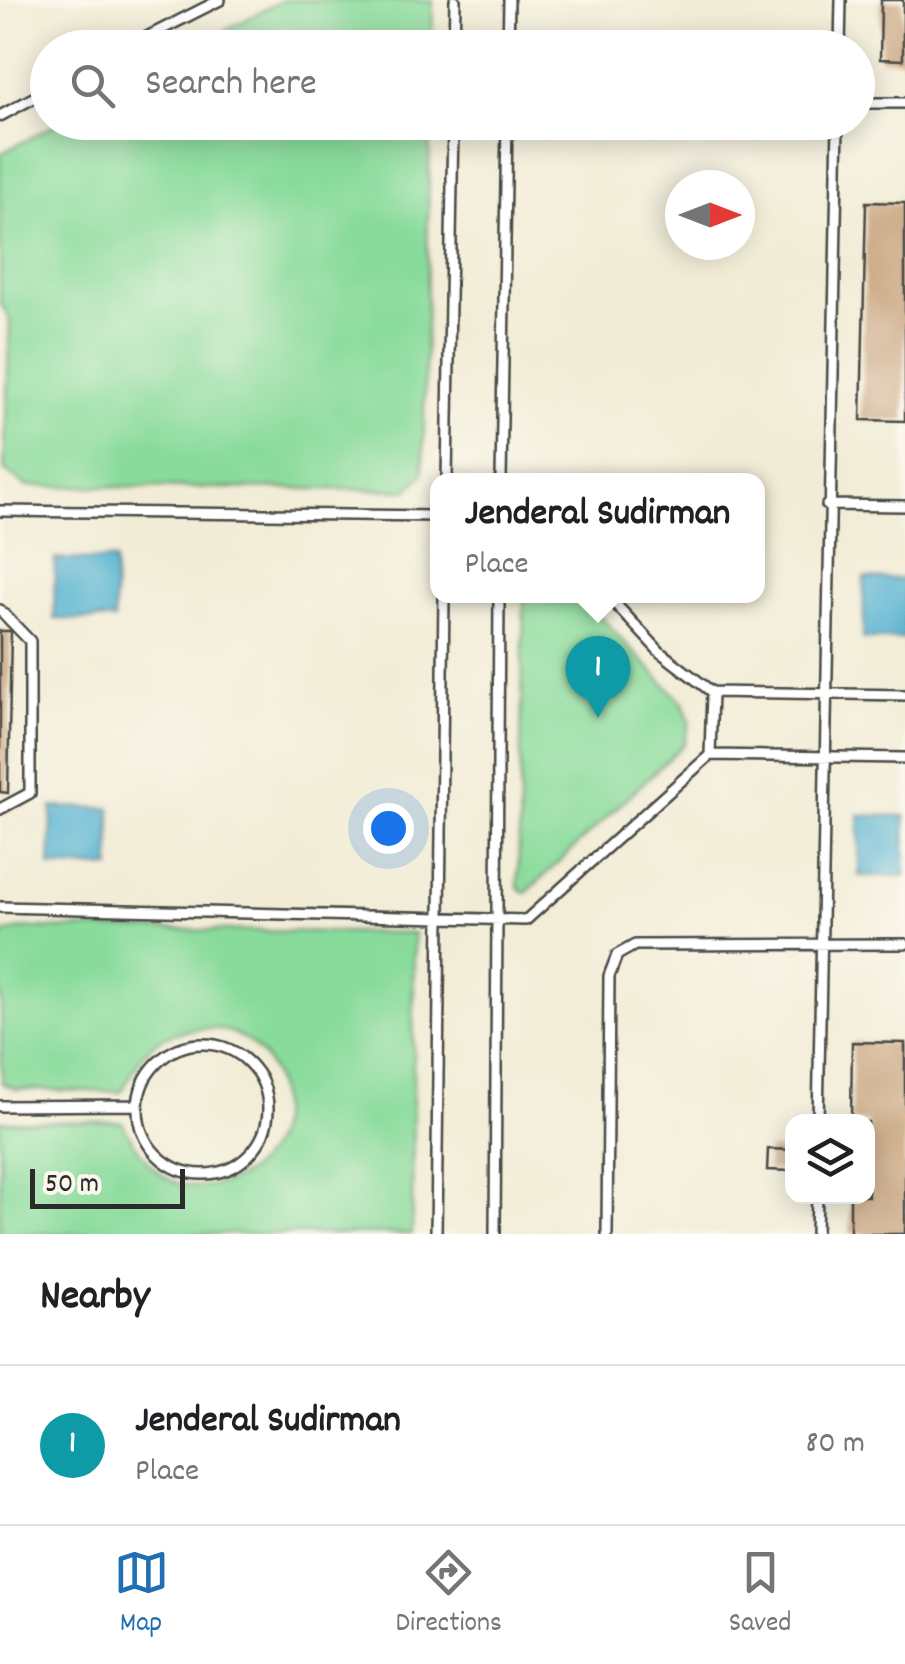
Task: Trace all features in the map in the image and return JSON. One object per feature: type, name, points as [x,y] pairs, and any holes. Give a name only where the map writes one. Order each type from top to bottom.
[{"type":"lane","points":[[161,30],[220,0]]},
{"type":"lane","points":[[454,30],[455,0]]},
{"type":"lane","points":[[508,30],[509,0]]},
{"type":"lane","points":[[841,30],[842,0]]},
{"type":"lane","points":[[0,116],[30,100]]},
{"type":"lane","points":[[875,103],[905,103]]},
{"type":"lane","points":[[446,473],[453,140]]},
{"type":"lane","points":[[500,473],[507,140]]},
{"type":"lane","points":[[818,1114],[827,505],[837,140]]},
{"type":"lane","points":[[827,505],[905,506]]},
{"type":"lane","points":[[0,511],[430,516]]},
{"type":"lane","points":[[436,1234],[444,603]]},
{"type":"lane","points":[[495,1234],[499,603]]},
{"type":"lane","points":[[614,603],[660,652],[712,692],[905,695]]},
{"type":"lane","points":[[0,610],[30,641],[30,793],[0,810]]},
{"type":"lane","points":[[710,755],[712,692]]},
{"type":"lane","points":[[0,908],[526,920],[710,755],[905,758]]},
{"type":"lane","points":[[606,1234],[608,976],[617,955],[634,945],[905,944]]},
{"type":"lane","points":[[202,1044],[233,1050],[250,1063],[262,1081],[268,1102],[267,1123],[252,1151],[226,1170],[205,1174],[184,1171],[150,1146],[140,1126],[138,1105],[143,1084],[154,1065],[171,1052],[202,1044]]},
{"type":"lane","points":[[0,1106],[138,1105]]},
{"type":"lane","points":[[816,1234],[817,1204]]},
{"type":"green space","points":[[282,0],[433,0],[432,30],[226,30]]},
{"type":"green space","points":[[30,138],[430,140],[423,474],[409,490],[26,486],[4,470],[10,321],[0,302],[0,154]]},
{"type":"green space","points":[[524,603],[587,603],[683,703],[690,722],[684,744],[526,893],[518,887]]},
{"type":"green space","points":[[27,928],[414,933],[412,1234],[0,1234],[0,1121],[122,1122],[155,1169],[178,1183],[192,1186],[208,1186],[243,1175],[266,1153],[278,1126],[279,1096],[270,1068],[252,1045],[226,1031],[192,1030],[159,1040],[141,1057],[121,1092],[16,1089],[2,1083],[0,943],[6,932]]},
{"type":"water","points":[[55,559],[115,560],[114,620],[54,619]]},
{"type":"water","points":[[864,578],[905,579],[905,639],[863,639]]},
{"type":"water","points":[[52,807],[111,808],[111,868],[50,867]]},
{"type":"water","points":[[859,815],[905,816],[905,876],[859,876]]},
{"type":"building","points":[[881,0],[903,0],[903,60],[880,59]]},
{"type":"building","points":[[866,202],[905,203],[905,421],[861,420]]},
{"type":"building","points":[[0,631],[11,631],[8,793],[0,792]]},
{"type":"building","points":[[852,1042],[905,1043],[905,1234],[850,1234],[850,1204],[875,1204],[875,1114],[851,1114]]},
{"type":"building","points":[[768,1149],[785,1150],[785,1171],[767,1170]]},
{"type":"place","name":"Jenderal Sudirman","points":[[598,718]]}]
